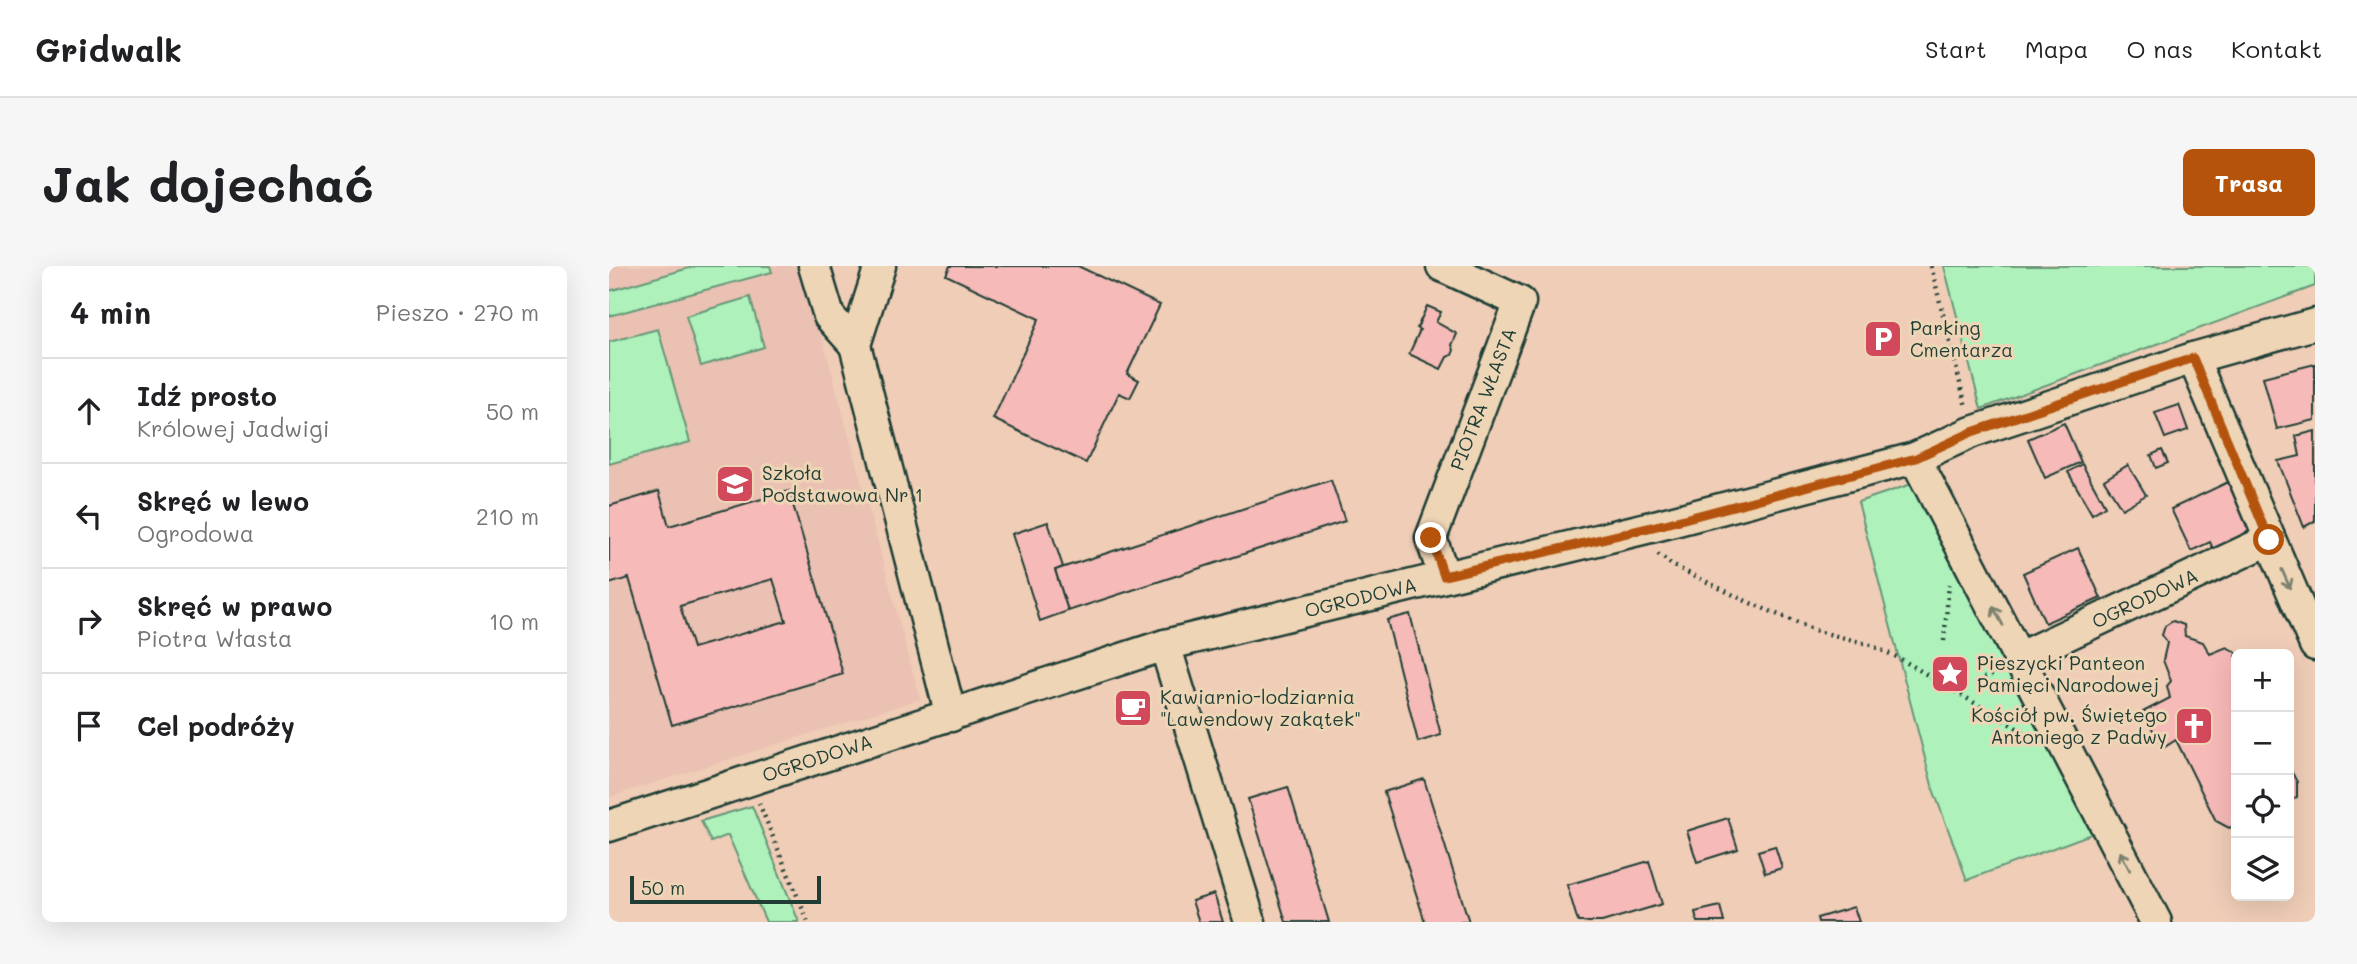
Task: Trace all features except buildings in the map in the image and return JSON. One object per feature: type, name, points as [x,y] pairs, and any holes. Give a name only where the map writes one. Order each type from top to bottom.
[{"type":"street","points":[[814,266],[829,316],[856,345],[951,716]]},
{"type":"street","points":[[856,345],[880,266]]},
{"type":"street","name":"PIOTRA WŁASTA","points":[[1442,266],[1520,302],[1431,538],[1444,576]]},
{"type":"street","name":"OGRODOWA","points":[[609,827],[1165,645],[1665,524],[1916,458],[1972,432],[2193,358],[2315,324]]},
{"type":"street","points":[[2193,358],[2315,645]]},
{"type":"street","points":[[1916,458],[2156,922]]},
{"type":"street","name":"OGRODOWA","points":[[2020,657],[2269,540]]},
{"type":"street","points":[[1165,645],[1250,922]]},
{"type":"path","points":[[1931,266],[1972,432]]},
{"type":"path","points":[[1654,551],[1672,565],[1748,602],[1817,631],[1868,644],[1899,658],[1983,706],[2034,740]]},
{"type":"path","points":[[1944,641],[1947,615]]},
{"type":"path","points":[[755,795],[809,922]]},
{"type":"shaded area","name":"Szkoła Podstawowa Nr 1","points":[[803,266],[920,699],[609,797],[609,268]]},
{"type":"green space","points":[[696,266],[770,266],[772,272],[609,316],[609,291]]},
{"type":"green space","points":[[1944,266],[2315,266],[2315,286],[1981,409]]},
{"type":"green space","points":[[750,297],[764,347],[701,366],[686,316]]},
{"type":"green space","points":[[658,329],[690,442],[609,464],[609,342]]},
{"type":"green space","points":[[1915,483],[2094,833],[1967,880],[1933,789],[1858,502]]},
{"type":"green space","points":[[752,806],[799,922],[766,922],[728,835],[711,842],[701,821]]},
{"type":"place","name":"Parking Cmentarza","points":[[1883,339]]},
{"type":"place","name":"Szkoła Podstawowa Nr 1","points":[[735,484]]},
{"type":"place","name":"Pieszycki Panteon Pamięci Narodowej","points":[[1950,674]]},
{"type":"place","name":"Kawiarnio-lodziarnia \"Lawendowy zakątek\"","points":[[1133,708]]},
{"type":"place","name":"Kościół pw. Świętego Antoniego z Padwy","points":[[2194,726]]},
{"type":"route","points":[[1431,538],[1444,576],[1586,543],[1916,458],[1972,432],[2193,358],[2269,540]]}]
